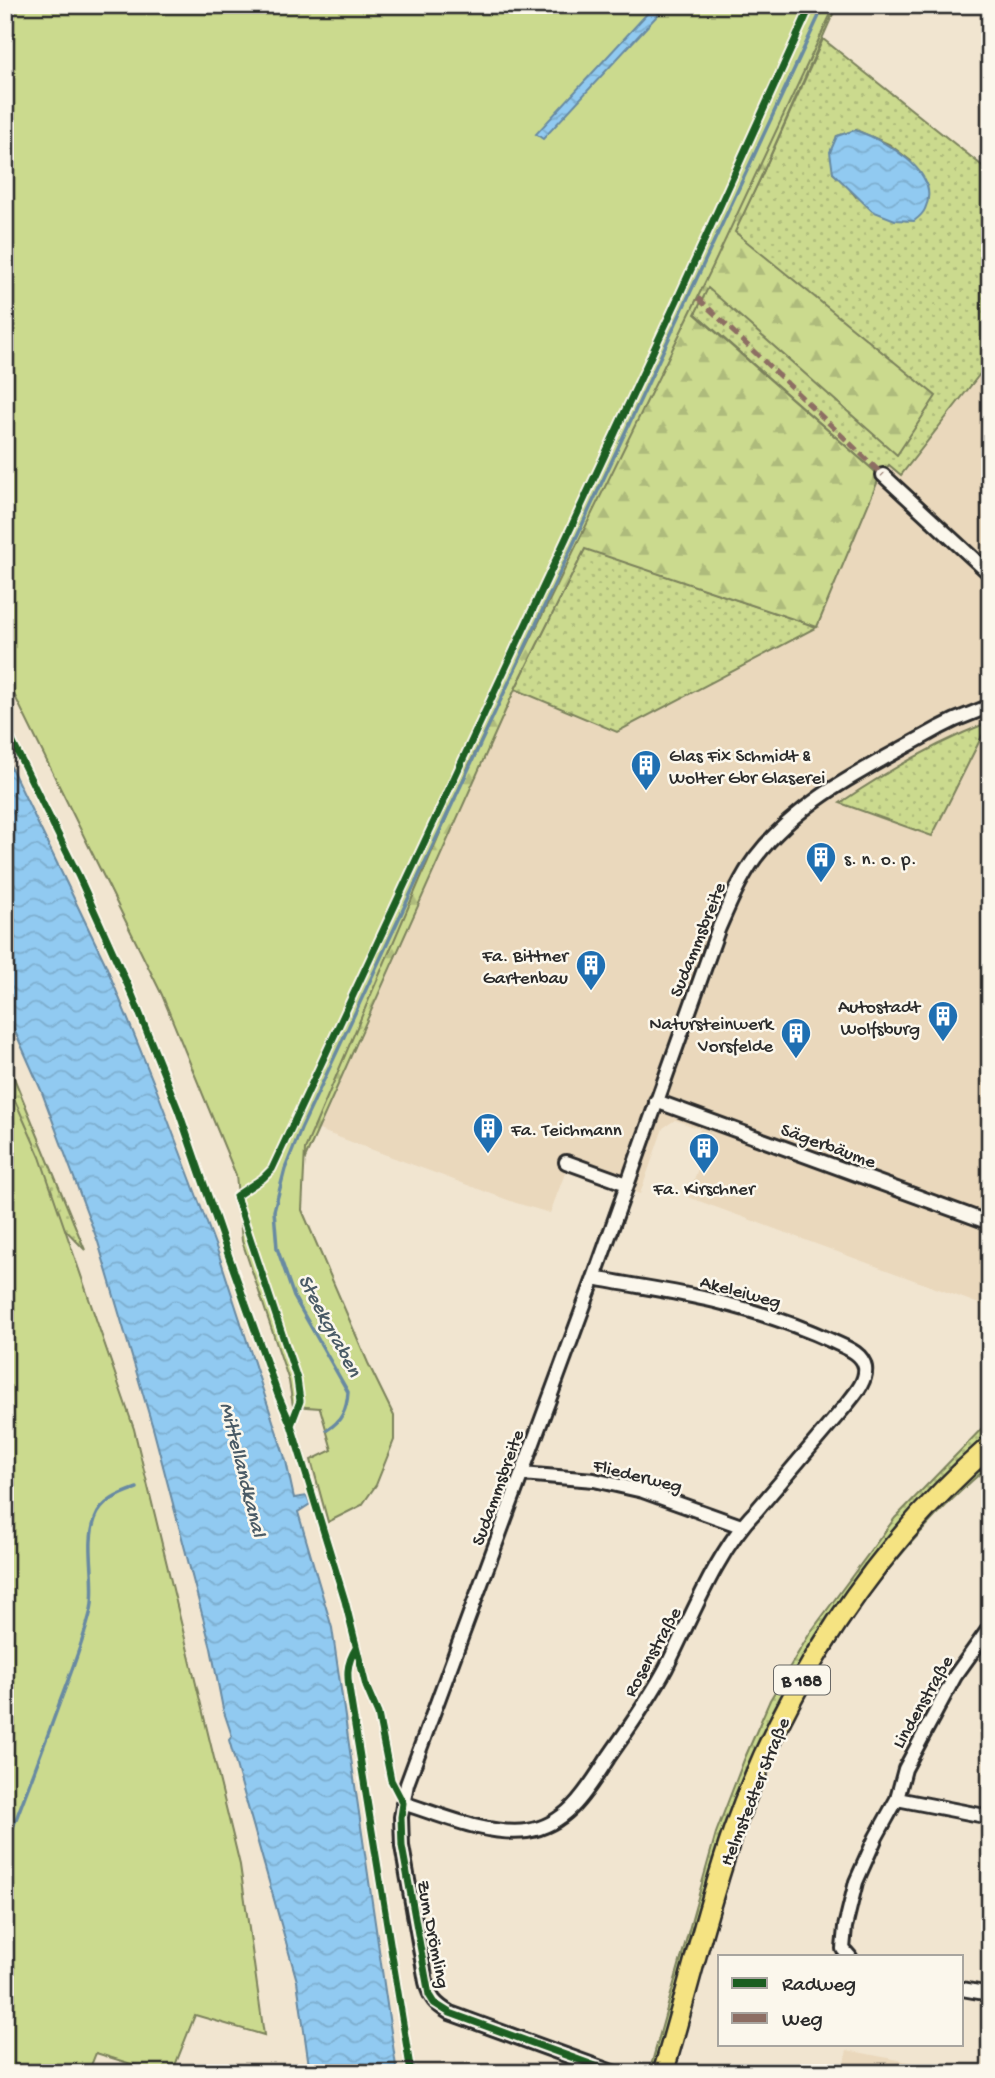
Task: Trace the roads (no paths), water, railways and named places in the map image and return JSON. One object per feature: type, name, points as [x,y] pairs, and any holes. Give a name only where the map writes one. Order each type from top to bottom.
[{"type":"main road","name":"Helmstedter Straße","points":[[663,2073],[733,1832],[762,1760],[798,1687],[842,1615],[878,1566],[943,1490],[990,1446]]},
{"type":"street","points":[[883,475],[990,575]]},
{"type":"street","name":"Sudammsbreite","points":[[403,1803],[407,1784],[594,1278],[718,930],[738,884],[754,859],[779,830],[803,810],[839,785],[955,720],[990,706]]},
{"type":"street","name":"Sägerbäume","points":[[656,1101],[990,1223]]},
{"type":"street","points":[[566,1162],[627,1184]]},
{"type":"street","name":"Akeleiweg","points":[[594,1278],[713,1300],[783,1321],[850,1350],[862,1359],[865,1367]]},
{"type":"street","name":"Rosenstraße","points":[[403,1803],[492,1830],[511,1832],[541,1828],[563,1816],[586,1791],[649,1699],[721,1558],[741,1527],[858,1390],[865,1367]]},
{"type":"street","name":"Fliederweg","points":[[522,1474],[594,1480],[643,1491],[741,1527]]},
{"type":"street","name":"Lindenstraße","points":[[848,1955],[843,1949],[845,1927],[856,1882],[897,1799],[905,1769],[927,1724],[955,1676],[990,1627]]},
{"type":"street","points":[[897,1799],[990,1817]]},
{"type":"street","name":"Zum Drömling","points":[[403,1803],[402,1846],[426,1982],[434,2003],[450,2013],[615,2073]]},
{"type":"street","points":[[964,1989],[990,1994]]},
{"type":"water","points":[[655,5],[667,5],[543,139],[536,134]]},
{"type":"water","points":[[855,130],[894,149],[918,170],[926,182],[928,195],[924,211],[914,221],[895,220],[872,211],[833,173],[830,152],[837,136]]},
{"type":"water","name":"Mittellandkanal","points":[[5,755],[105,963],[219,1255],[286,1461],[294,1498],[307,1496],[310,1504],[298,1512],[332,1628],[397,2073],[310,2073],[297,1981],[229,1740],[232,1736],[223,1709],[211,1648],[153,1428],[98,1242],[41,1090],[5,1009]]},
{"type":"waterway","name":"Steekgraben","points":[[327,1430],[343,1414],[348,1392],[294,1297],[277,1248],[274,1211],[285,1169],[301,1129],[824,5]]},
{"type":"waterway","name":"Steekgraben","points":[[5,1848],[88,1622],[93,1587],[91,1540],[95,1519],[106,1503],[137,1488]]},
{"type":"place","name":"Glas Fix Schmidt & Wolter Gbr Glaserei","points":[[646,792]]},
{"type":"place","name":"s. n. o. p.","points":[[821,884]]},
{"type":"place","name":"Fa. Bittner Gartenbau","points":[[591,992]]},
{"type":"place","name":"Autostadt Wolfsburg","points":[[943,1043]]},
{"type":"place","name":"Natursteinwerk Vorsfelde","points":[[796,1060]]},
{"type":"place","name":"Fa. Teichmann","points":[[488,1155]]},
{"type":"place","name":"Fa. Kirschner","points":[[704,1175]]}]
